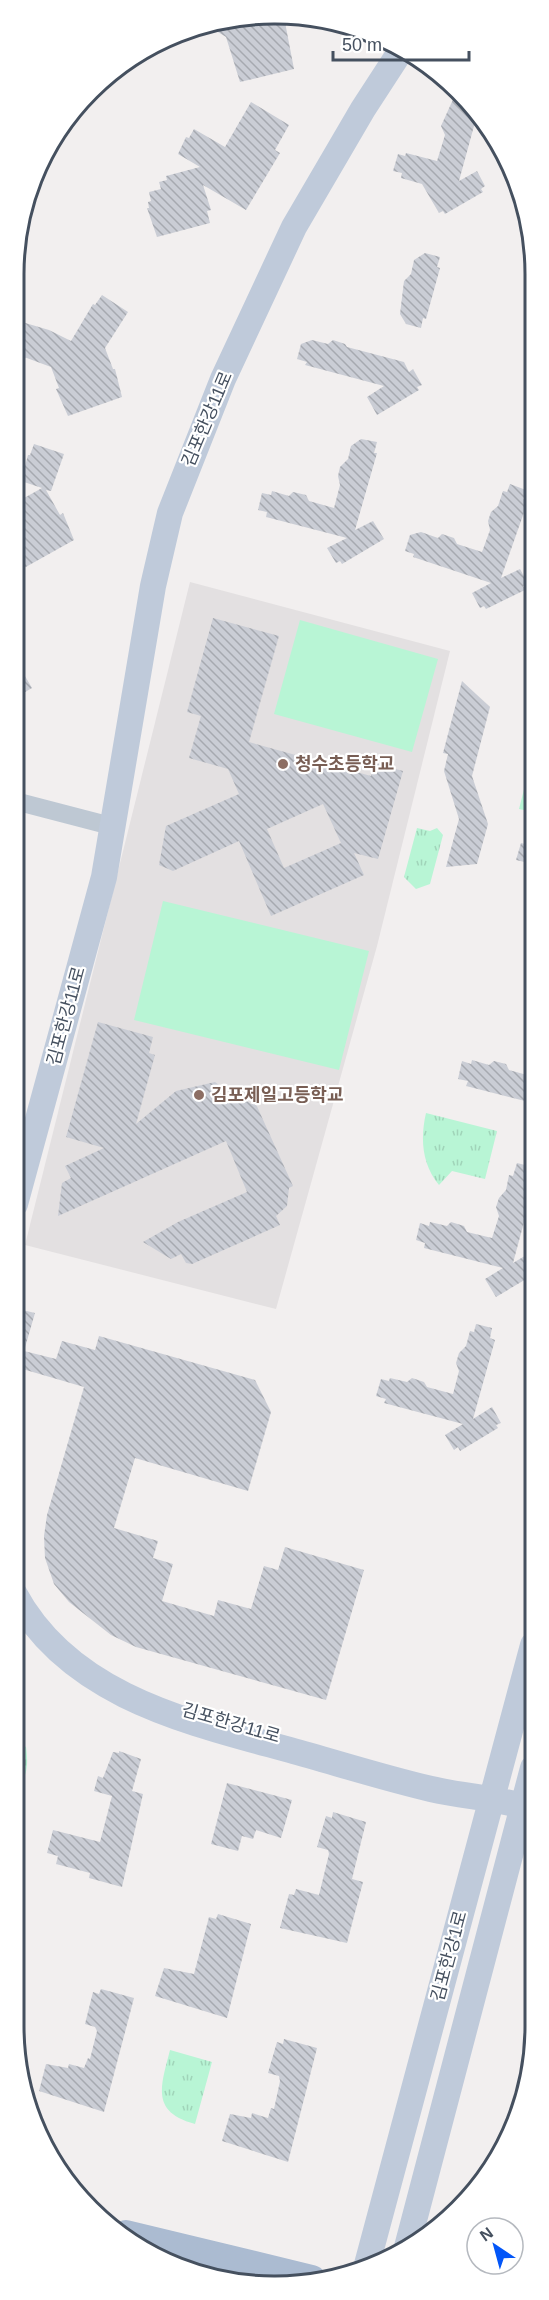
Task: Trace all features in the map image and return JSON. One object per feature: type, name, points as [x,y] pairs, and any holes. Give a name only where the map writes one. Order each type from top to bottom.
[{"type":"main road","points":[[142,2238],[295,2275]]},
{"type":"street","name":"김포한강11로","points":[[24,1171],[104,877],[153,586],[170,513],[195,444],[294,227],[363,109],[397,56]]},
{"type":"street","points":[[24,803],[111,826]]},
{"type":"street","name":"김포한강11로","points":[[24,1144],[111,826]]},
{"type":"street","name":"김포한강11로","points":[[24,1595],[53,1633],[94,1668],[153,1701],[525,1806]]},
{"type":"street","name":"김포한강11로","points":[[24,1607],[47,1640],[91,1677],[156,1712],[433,1790],[492,1798]]},
{"type":"street","name":"김포한강1로","points":[[369,2257],[525,1675]]},
{"type":"street","name":"김포한강1로","points":[[410,2236],[525,1818]]},
{"type":"shaded area","points":[[190,582],[450,651],[377,946],[276,1309],[25,1245]]},
{"type":"green space","points":[[300,620],[438,659],[412,752],[274,714]]},
{"type":"green space","points":[[525,785],[525,810],[519,809]]},
{"type":"green space","points":[[417,828],[430,831],[437,828],[443,835],[430,884],[416,889],[404,877]]},
{"type":"green space","points":[[163,901],[369,951],[339,1070],[134,1020]]},
{"type":"green space","points":[[426,1113],[497,1131],[485,1179],[452,1171],[439,1185],[429,1169],[424,1151],[423,1132]]},
{"type":"green space","points":[[24,1746],[27,1758],[24,1777]]},
{"type":"green space","points":[[170,2050],[212,2062],[195,2124],[181,2119],[165,2105],[162,2086]]},
{"type":"building","points":[[285,25],[294,69],[240,82],[226,37],[217,31],[242,26]]},
{"type":"building","points":[[453,99],[475,124],[459,181],[477,171],[485,186],[481,189],[483,192],[445,214],[443,211],[439,213],[422,184],[401,178],[402,173],[393,171],[398,154],[405,156],[406,153],[437,161],[445,135],[441,126]]},
{"type":"building","points":[[251,102],[289,125],[275,150],[280,153],[246,210],[203,185],[211,210],[207,211],[210,223],[157,237],[147,208],[149,208],[148,202],[151,201],[149,192],[161,189],[159,182],[167,180],[166,176],[200,167],[178,154],[186,137],[189,138],[194,129],[225,147]]},
{"type":"building","points":[[425,253],[440,257],[437,267],[440,268],[426,319],[423,318],[421,328],[406,324],[400,314],[404,281],[411,274],[414,260]]},
{"type":"building","points":[[102,295],[128,312],[105,348],[113,369],[115,369],[122,397],[68,416],[56,389],[59,388],[51,367],[24,357],[24,323],[49,330],[71,341],[93,304],[95,305]]},
{"type":"building","points":[[312,340],[328,344],[333,340],[347,347],[404,362],[409,372],[413,369],[422,385],[417,387],[419,390],[377,415],[367,397],[384,386],[305,365],[307,362],[297,359],[301,344]]},
{"type":"building","points":[[361,439],[377,442],[374,453],[377,453],[355,530],[373,521],[384,539],[342,564],[340,561],[336,563],[327,548],[347,538],[266,517],[267,512],[258,510],[262,493],[271,495],[272,491],[289,496],[293,492],[306,495],[309,501],[334,508],[340,485],[338,476],[340,467],[348,459],[351,446]]},
{"type":"building","points":[[34,444],[64,454],[51,491],[46,490],[60,515],[63,513],[74,540],[24,568],[24,498],[42,488],[24,482],[24,470],[28,455]]},
{"type":"building","points":[[510,484],[525,490],[523,499],[525,500],[525,510],[501,578],[520,569],[525,578],[523,586],[525,590],[486,609],[484,606],[480,608],[472,593],[491,583],[413,557],[414,554],[405,551],[410,535],[421,532],[438,538],[442,534],[454,538],[457,544],[482,552],[490,530],[488,521],[491,512],[498,506],[503,491],[507,492]]},
{"type":"building","points":[[213,618],[279,636],[249,742],[371,776],[374,763],[403,771],[378,859],[354,853],[364,875],[271,916],[239,841],[173,871],[159,865],[166,826],[239,794],[228,769],[189,758],[201,716],[187,712]],"holes":[[[323,804],[341,843],[284,868],[267,829]]]},
{"type":"building","points":[[24,674],[32,688],[24,693]]},
{"type":"building","points":[[462,681],[490,707],[472,776],[488,824],[477,864],[446,867],[459,819],[444,771],[448,754],[443,753]]},
{"type":"building","points":[[521,843],[525,844],[525,862],[516,860]]},
{"type":"building","points":[[98,1022],[153,1037],[149,1053],[155,1055],[136,1124],[176,1091],[215,1082],[231,1094],[237,1094],[251,1104],[255,1102],[293,1186],[289,1188],[287,1206],[276,1216],[280,1225],[192,1264],[186,1263],[181,1254],[171,1259],[143,1242],[178,1222],[247,1192],[226,1141],[58,1216],[62,1183],[71,1178],[65,1166],[104,1148],[66,1137]]},
{"type":"building","points":[[472,1060],[489,1065],[494,1061],[506,1064],[509,1070],[525,1074],[525,1101],[466,1086],[468,1081],[458,1079],[462,1061],[471,1064]]},
{"type":"building","points":[[517,1163],[525,1165],[525,1219],[513,1263],[525,1256],[525,1280],[496,1297],[485,1279],[503,1268],[424,1248],[425,1243],[416,1240],[420,1223],[429,1226],[430,1222],[447,1226],[451,1222],[464,1226],[467,1232],[492,1238],[499,1216],[496,1207],[499,1198],[506,1190],[509,1175],[513,1176]]},
{"type":"building","points":[[24,1310],[35,1313],[24,1351]]},
{"type":"building","points":[[476,1324],[492,1328],[490,1338],[495,1340],[473,1419],[492,1407],[501,1423],[496,1425],[498,1428],[460,1451],[458,1447],[454,1450],[445,1435],[463,1424],[384,1403],[386,1399],[376,1396],[381,1379],[389,1381],[390,1378],[407,1382],[412,1378],[424,1382],[427,1387],[453,1394],[459,1371],[456,1363],[459,1353],[466,1346],[470,1331],[474,1332]]},
{"type":"building","points":[[99,1336],[255,1380],[271,1412],[248,1491],[135,1458],[114,1528],[158,1541],[153,1558],[173,1564],[162,1601],[214,1616],[218,1600],[251,1609],[264,1566],[278,1570],[285,1547],[364,1570],[326,1700],[136,1647],[111,1635],[69,1602],[54,1584],[45,1558],[44,1536],[47,1515],[84,1387],[24,1369],[24,1351],[56,1359],[62,1341],[95,1350]]},
{"type":"building","points":[[119,1751],[141,1759],[132,1791],[143,1794],[122,1887],[89,1878],[90,1873],[56,1864],[58,1856],[47,1853],[53,1830],[100,1842],[112,1796],[94,1791],[98,1776],[103,1778],[113,1752],[119,1753]]},
{"type":"building","points":[[227,1783],[292,1800],[281,1838],[256,1830],[253,1839],[242,1836],[238,1851],[211,1844]]},
{"type":"building","points":[[333,1812],[366,1822],[352,1879],[363,1882],[347,1943],[280,1928],[289,1894],[294,1895],[296,1889],[319,1895],[329,1854],[328,1850],[317,1847],[326,1816],[332,1818]]},
{"type":"building","points":[[218,1914],[251,1924],[227,2018],[155,1996],[164,1968],[194,1974],[209,1917],[216,1919]]},
{"type":"building","points":[[101,1989],[134,1998],[104,2112],[39,2091],[46,2064],[68,2068],[69,2064],[84,2068],[88,2058],[90,2059],[97,2031],[95,2027],[85,2024],[93,1992],[99,1994]]},
{"type":"building","points":[[284,2039],[317,2048],[288,2162],[222,2141],[230,2114],[251,2118],[252,2113],[268,2118],[271,2108],[274,2109],[280,2081],[279,2076],[268,2073],[277,2042],[283,2044]]},
{"type":"place","name":"청수초등학교","points":[[283,764]]},
{"type":"place","name":"김포제일고등학교","points":[[199,1095]]}]
